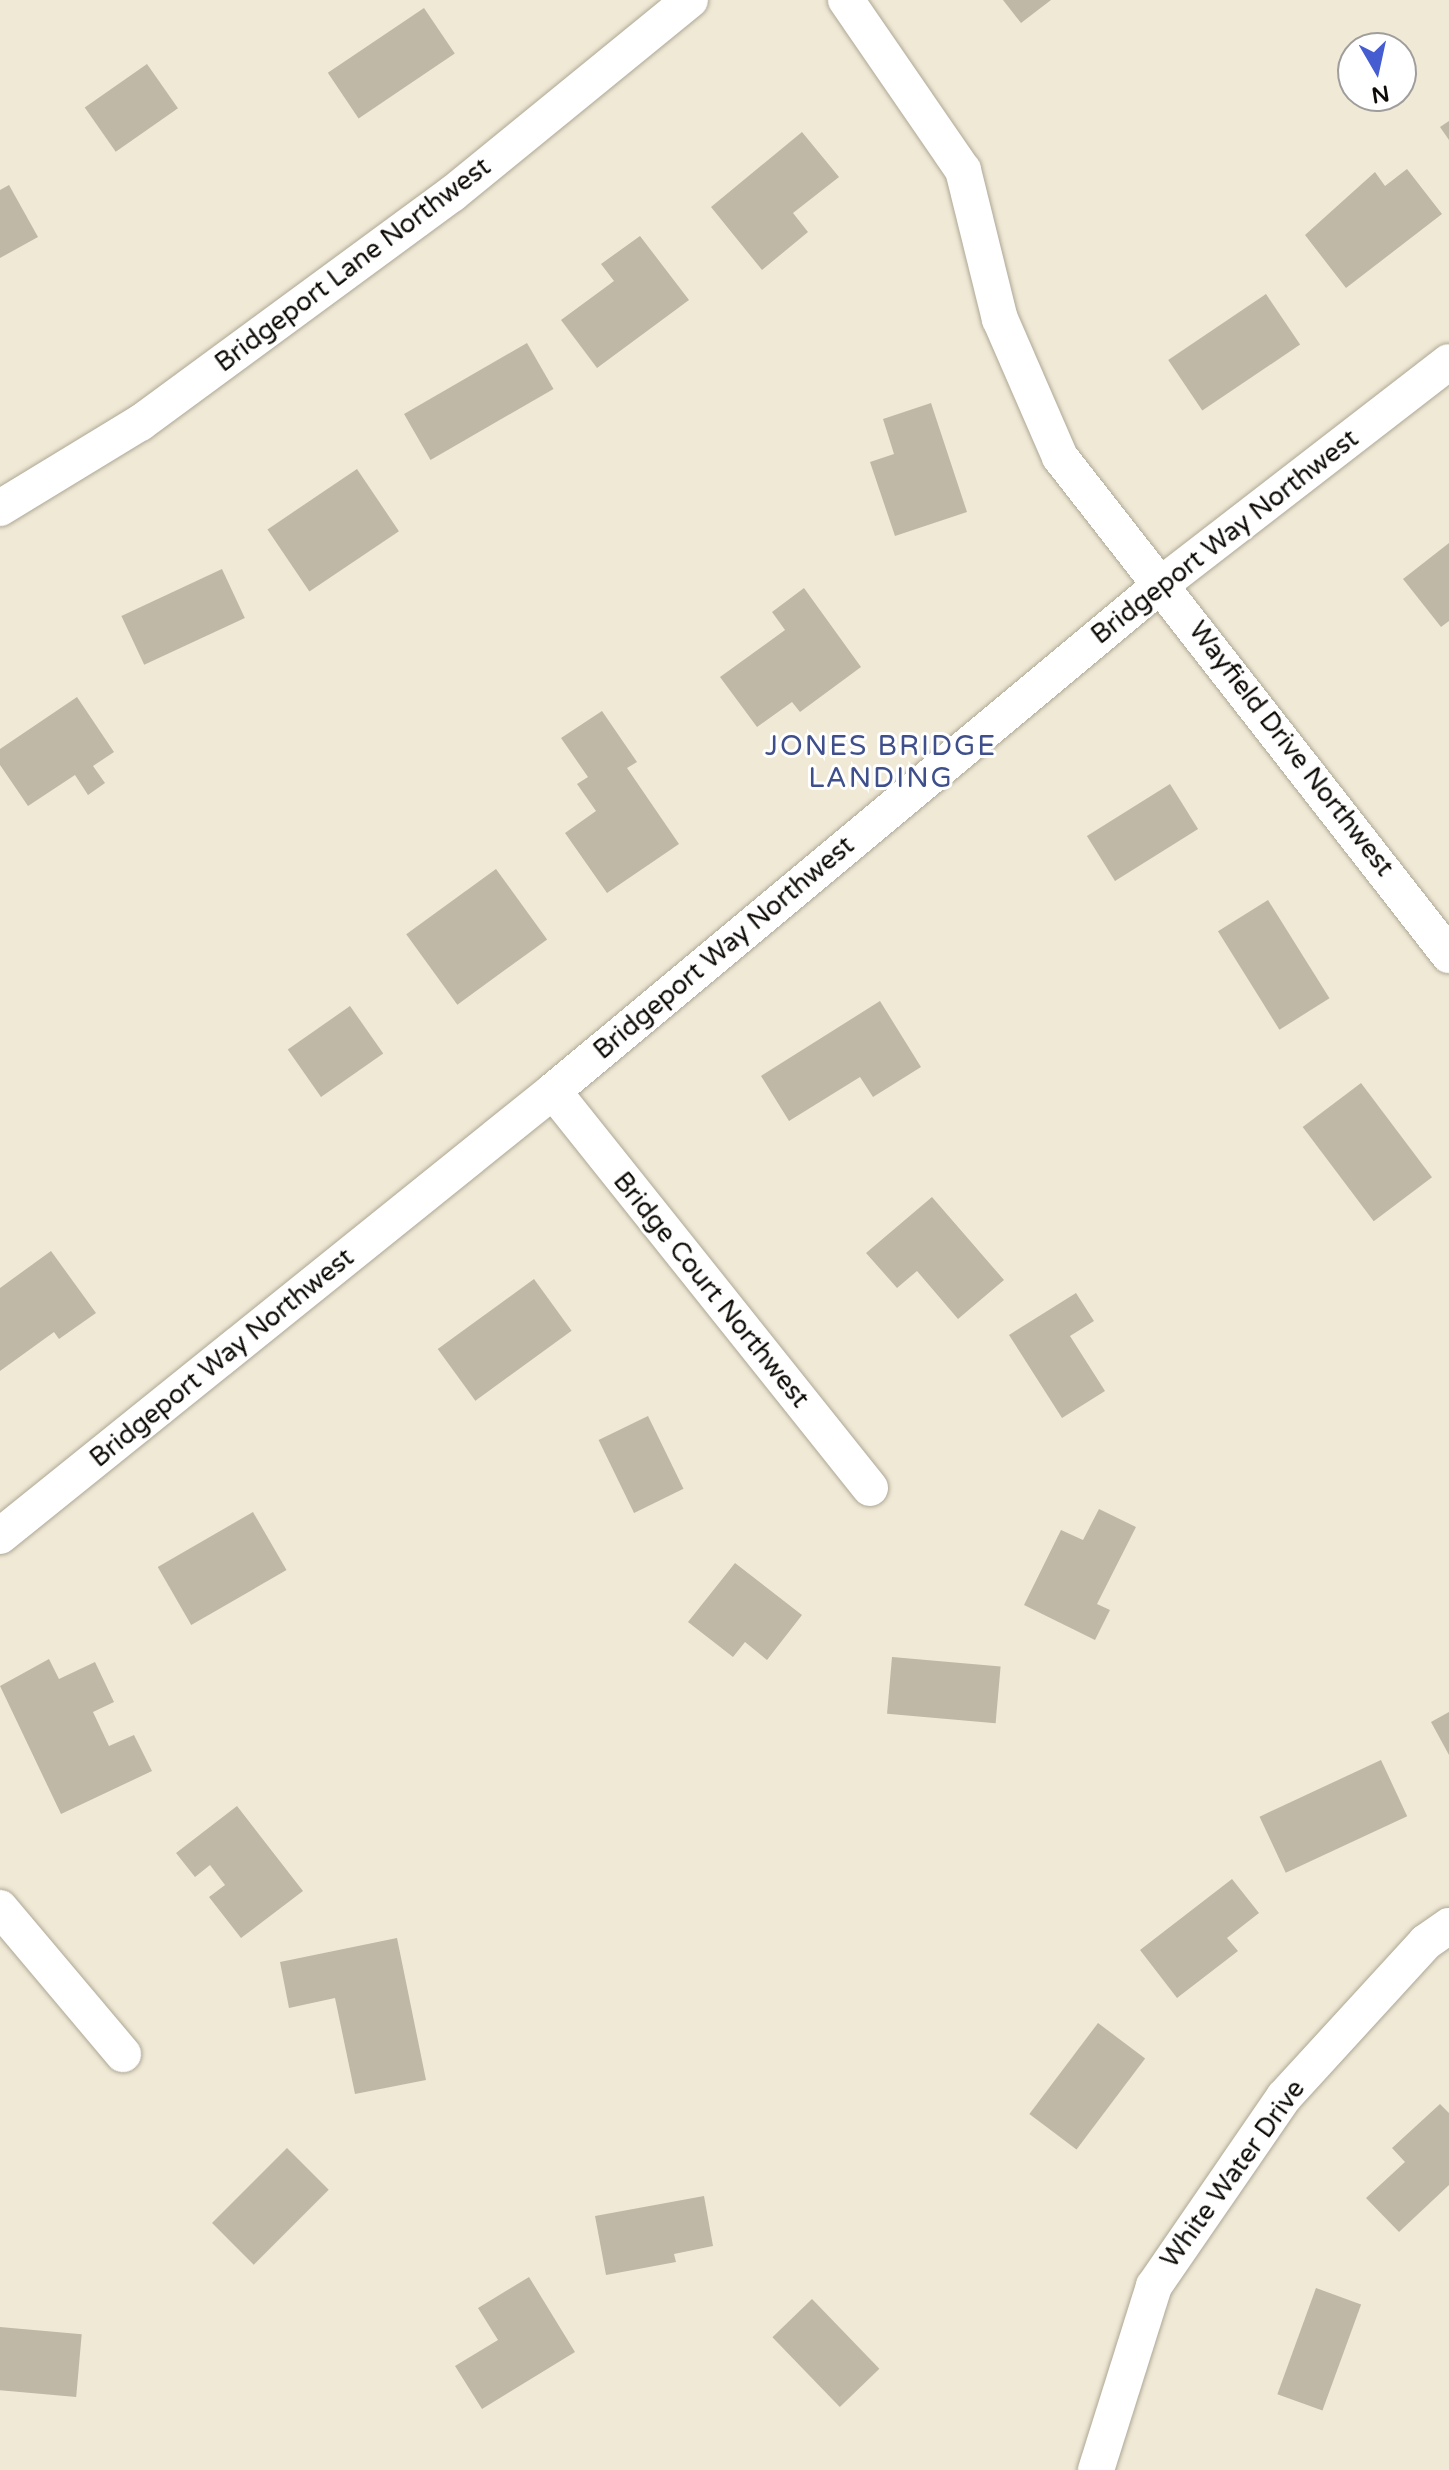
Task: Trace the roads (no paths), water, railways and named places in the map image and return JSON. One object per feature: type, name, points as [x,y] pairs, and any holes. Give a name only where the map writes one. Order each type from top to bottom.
[{"type":"street","name":"Bridgeport Lane Northwest","points":[[0,508],[140,423],[440,203],[690,0]]},
{"type":"street","name":"Wayfield Drive Northwest","points":[[846,0],[963,170],[1000,319],[1060,457],[1163,583],[1449,955]]},
{"type":"street","name":"Bridgeport Way Northwest","points":[[0,1536],[553,1091],[1163,583],[1449,362]]},
{"type":"street","name":"Bridge Court Northwest","points":[[553,1091],[870,1488]]},
{"type":"street","points":[[0,1908],[123,2054]]},
{"type":"street","name":"White Water Drive","points":[[1096,2470],[1154,2286],[1284,2097],[1426,1942],[1449,1926]]},
{"type":"district","name":"JONES BRIDGE LANDING","points":[[881,762]]}]
